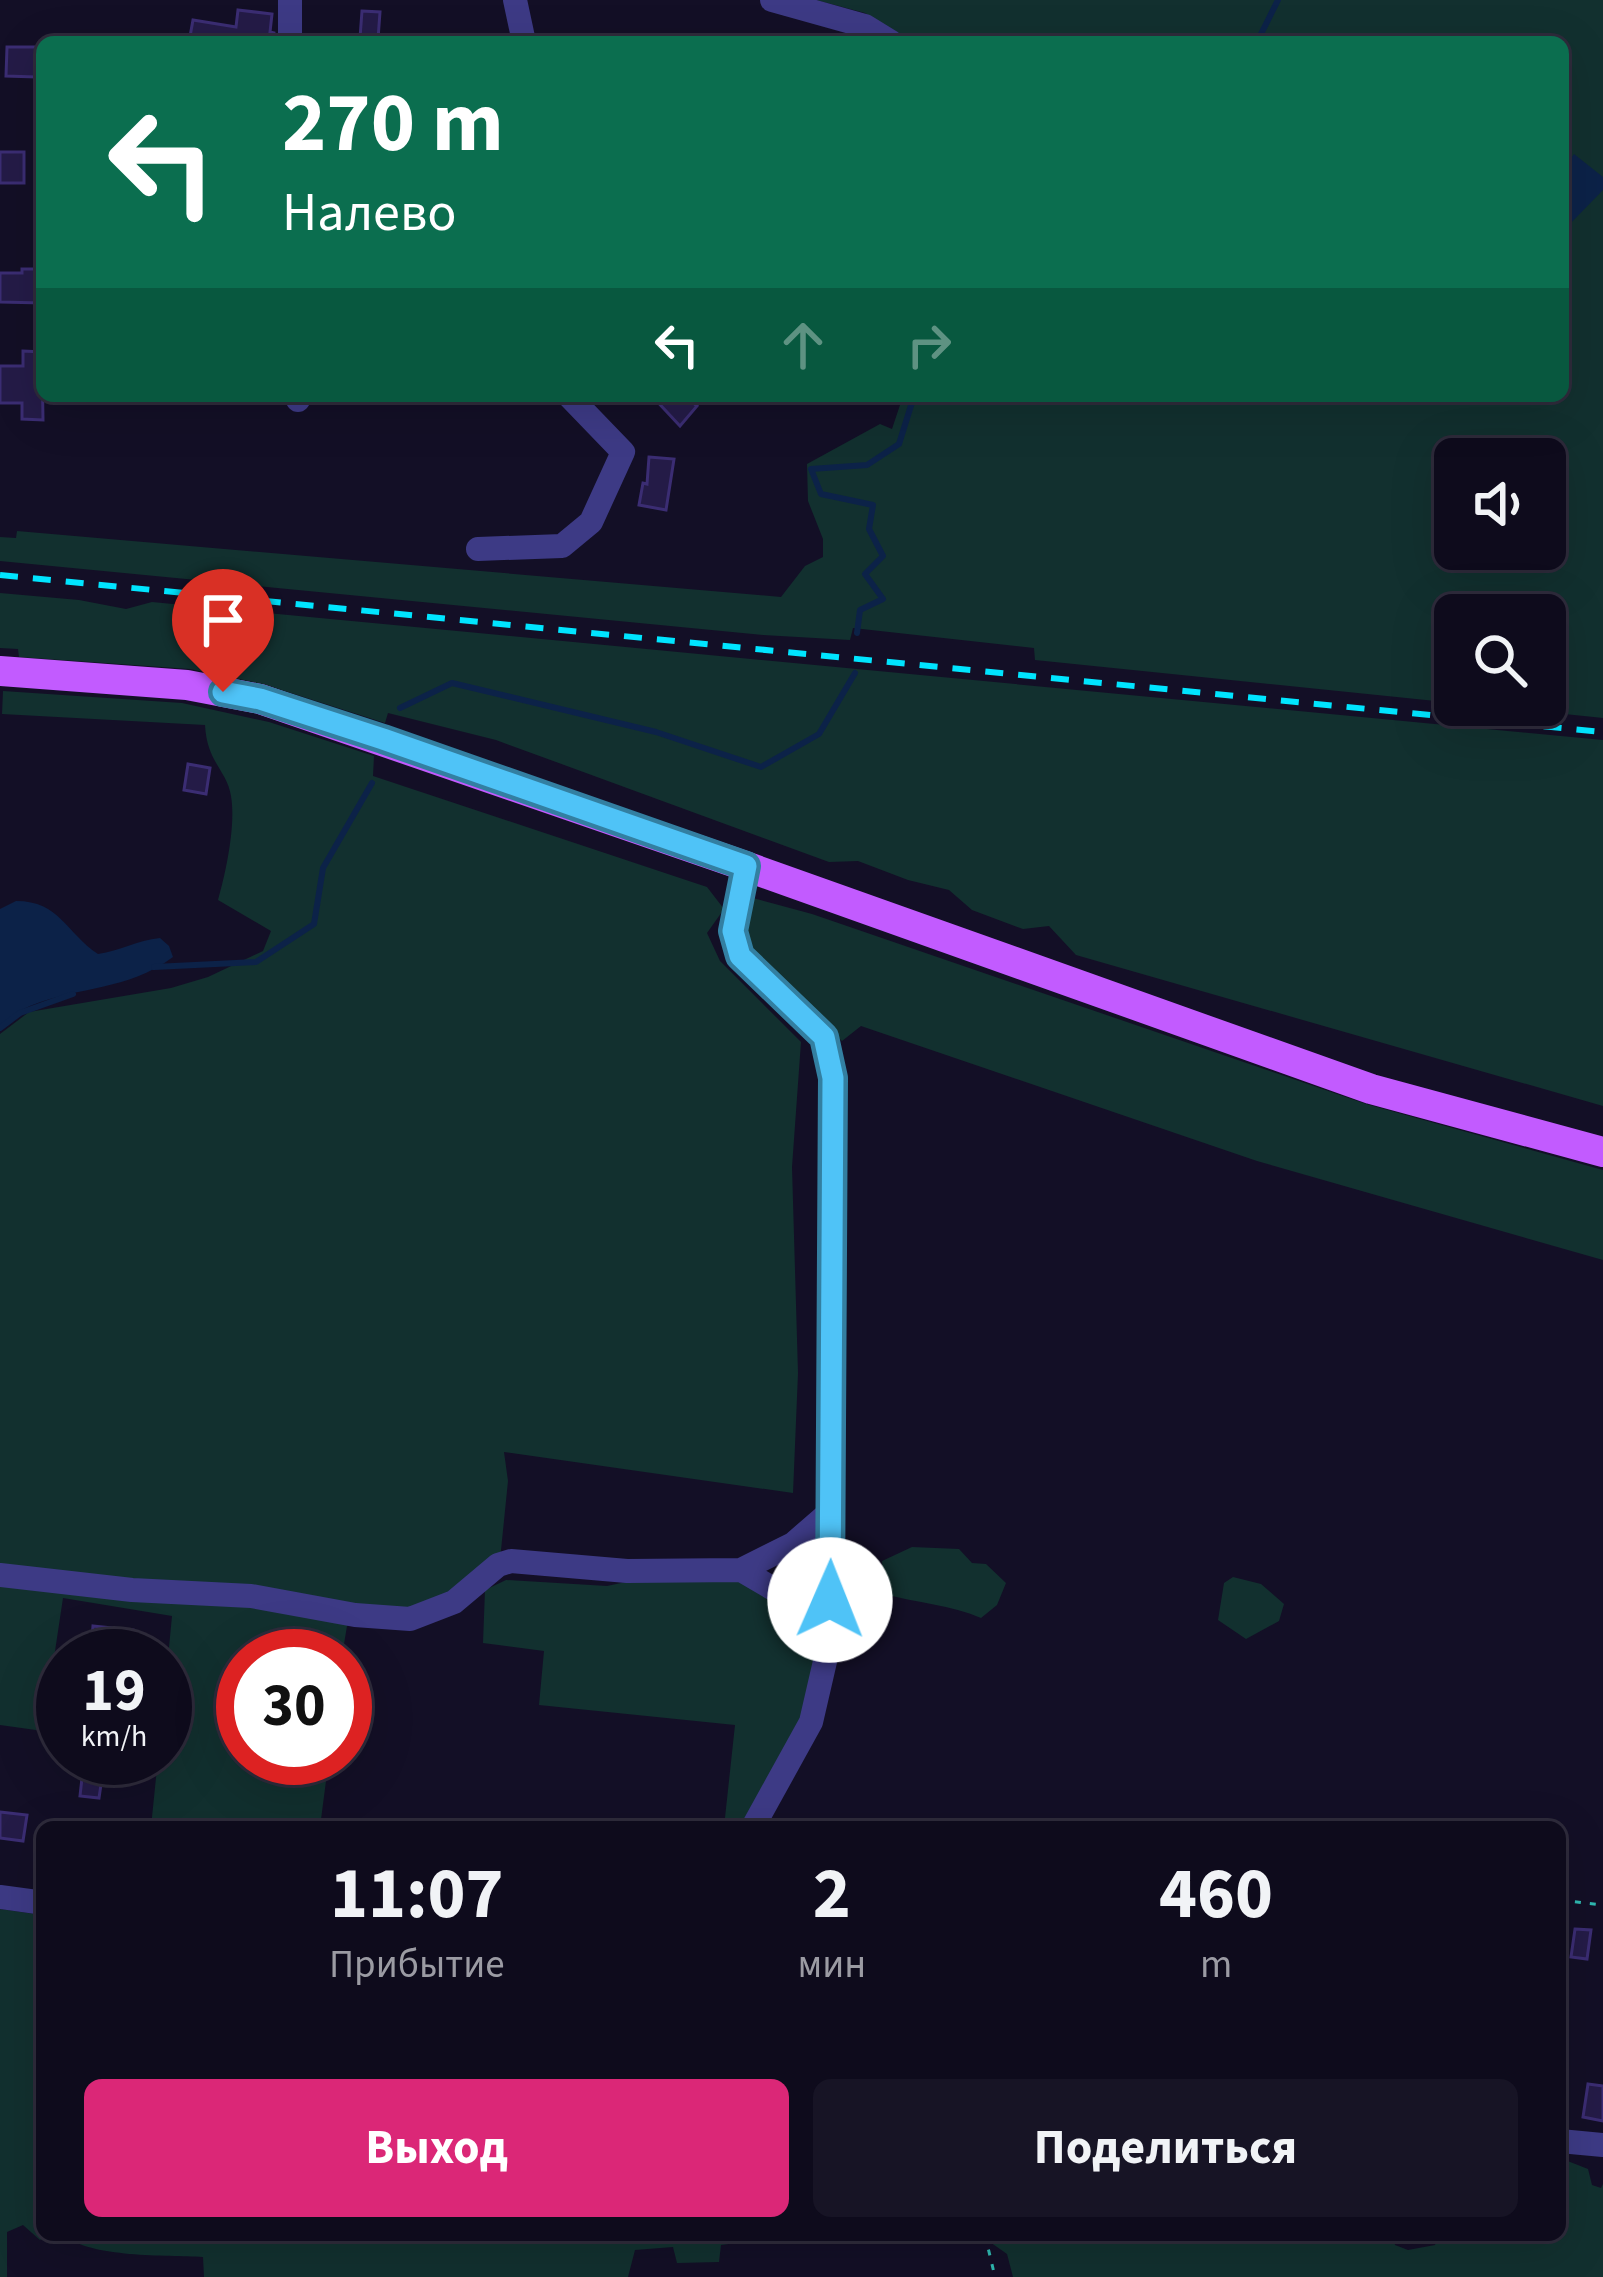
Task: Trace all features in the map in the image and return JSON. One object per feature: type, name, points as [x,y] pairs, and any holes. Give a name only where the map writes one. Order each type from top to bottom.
[{"type":"main road","points":[[0,671],[187,685],[260,699],[1371,1088],[1603,1152]]},
{"type":"street","points":[[290,0],[290,36]]},
{"type":"street","points":[[514,0],[523,36]]},
{"type":"street","points":[[772,0],[865,26],[881,36]]},
{"type":"street","points":[[478,549],[562,546],[590,522],[623,452],[575,402]]},
{"type":"street","points":[[746,866],[733,931],[740,956],[824,1037],[833,1078],[829,1644],[811,1722],[756,1821]]},
{"type":"street","points":[[0,1575],[132,1590],[251,1596],[355,1616],[410,1619],[454,1602],[498,1565],[512,1561],[627,1571],[741,1570],[793,1544],[831,1511]]},
{"type":"street","points":[[741,1570],[790,1598],[829,1644]]},
{"type":"street","points":[[0,1898],[36,1902]]},
{"type":"street","points":[[1566,2142],[1603,2145]]},
{"type":"path","points":[[1566,1901],[1603,1905]]},
{"type":"path","points":[[986,2241],[995,2277]]},
{"type":"green space","points":[[816,0],[1603,0],[1603,718],[1566,714],[1566,594],[1434,594],[1434,701],[1035,660],[1034,648],[853,628],[850,640],[763,635],[0,561],[0,537],[16,538],[17,531],[781,597],[805,566],[823,557],[823,539],[808,501],[807,464],[880,424],[892,429],[901,402],[1569,402],[1569,36],[901,36],[865,13]]},
{"type":"green space","points":[[0,593],[126,609],[152,602],[1603,740],[1603,1106],[1076,955],[1049,926],[1023,929],[972,910],[949,890],[858,861],[829,862],[496,740],[388,713],[385,723],[263,684],[190,669],[19,657],[18,649],[0,648]]},
{"type":"green space","points":[[3,691],[182,703],[269,722],[374,756],[373,776],[707,887],[724,909],[707,933],[720,961],[801,1042],[792,1167],[798,1373],[793,1493],[504,1452],[508,1481],[500,1560],[450,1599],[346,1629],[216,1629],[216,1785],[325,1785],[321,1821],[152,1821],[155,1785],[192,1785],[192,1629],[171,1629],[172,1616],[63,1598],[58,1629],[36,1629],[36,1730],[0,1725],[0,1034],[29,1012],[171,988],[208,977],[263,951],[271,931],[218,900],[232,808],[229,787],[209,748],[205,725],[2,714]]},
{"type":"green space","points":[[753,898],[812,914],[1366,1104],[1603,1170],[1603,1260],[1257,1161],[861,1026],[842,1041],[751,955],[744,932]]},
{"type":"green space","points":[[912,1547],[959,1549],[972,1563],[986,1564],[1006,1583],[997,1605],[981,1618],[884,1594],[882,1561]]},
{"type":"green space","points":[[760,1569],[806,1597],[821,1570],[819,1655],[805,1718],[749,1821],[725,1821],[735,1725],[539,1705],[544,1651],[483,1643],[485,1590],[506,1580],[607,1586],[649,1577]]},
{"type":"green space","points":[[1233,1577],[1261,1584],[1284,1604],[1279,1621],[1246,1639],[1218,1620],[1224,1583]]},
{"type":"green space","points":[[0,1909],[36,1914],[36,2236],[23,2225],[7,2232],[7,2277],[0,2277]]},
{"type":"green space","points":[[1566,2160],[1588,2169],[1592,2185],[1601,2188],[1603,2184],[1603,2277],[1013,2277],[1007,2254],[989,2241],[1395,2241],[1408,2250],[1436,2241],[1566,2241]]},
{"type":"green space","points":[[751,2241],[721,2245],[719,2262],[677,2263],[673,2247],[635,2250],[628,2277],[204,2277],[203,2257],[110,2252],[76,2242]]},
{"type":"water","points":[[1574,154],[1603,177],[1603,190],[1569,225],[1569,161]]},
{"type":"water","points":[[16,901],[53,912],[98,954],[160,938],[173,957],[138,976],[30,1006],[0,1029],[0,909]]},
{"type":"building","points":[[238,10],[272,14],[270,32],[274,36],[190,36],[193,20],[236,27]]},
{"type":"building","points":[[362,11],[380,12],[378,36],[360,36]]},
{"type":"building","points":[[7,47],[36,47],[36,77],[6,76]]},
{"type":"building","points":[[0,152],[24,152],[24,183],[0,183]]},
{"type":"building","points":[[22,269],[36,269],[36,303],[0,302],[0,273],[22,273]]},
{"type":"building","points":[[23,351],[36,352],[36,402],[43,402],[43,420],[22,419],[22,403],[0,403],[0,366],[23,366]]},
{"type":"building","points":[[658,402],[697,406],[680,426]]},
{"type":"building","points":[[649,457],[674,459],[666,510],[639,505]]},
{"type":"building","points":[[188,764],[210,768],[206,794],[184,790]]},
{"type":"building","points":[[81,1785],[101,1785],[99,1798],[80,1796]]},
{"type":"building","points":[[0,1812],[27,1815],[23,1841],[0,1838]]},
{"type":"building","points":[[1575,1929],[1591,1930],[1587,1959],[1571,1957]]},
{"type":"building","points":[[1588,2084],[1603,2086],[1603,2121],[1583,2117]]},
{"type":"waterway","points":[[1260,36],[1278,0]]},
{"type":"waterway","points":[[857,633],[860,610],[883,599],[865,574],[883,556],[869,529],[873,505],[821,494],[811,469],[867,465],[899,444],[912,402]]},
{"type":"waterway","points":[[400,708],[452,683],[656,732],[761,767],[819,734],[855,673]]},
{"type":"waterway","points":[[154,967],[256,962],[314,924],[323,868],[372,783]]},
{"type":"waterway","points":[[0,1028],[20,1013],[73,994]]},
{"type":"railway","points":[[0,575],[1603,732]]},
{"type":"route","points":[[223,692],[260,699],[383,739],[746,866],[733,931],[740,956],[824,1037],[833,1078],[830,1600]]}]
